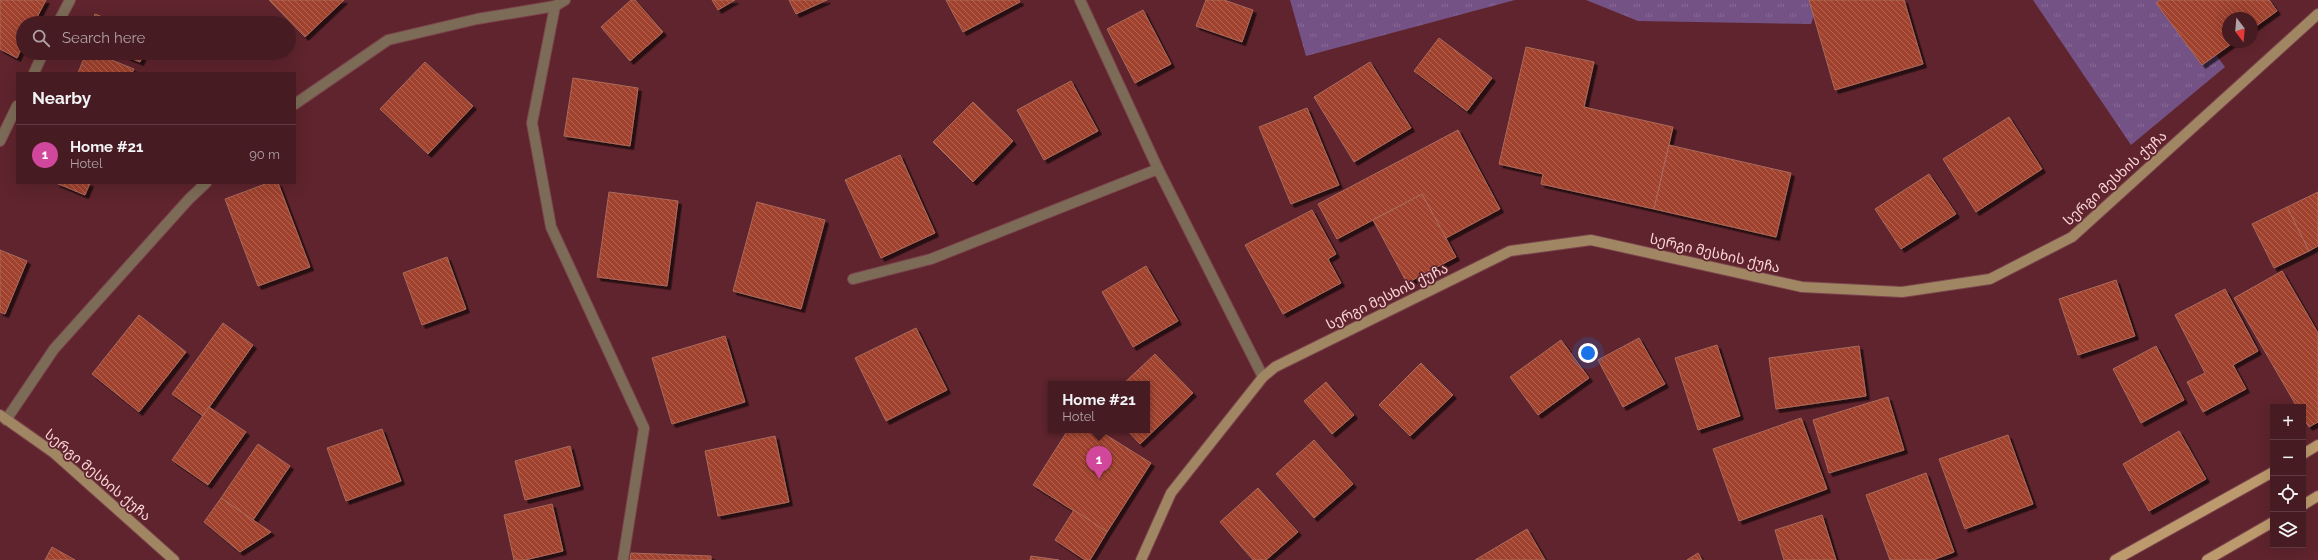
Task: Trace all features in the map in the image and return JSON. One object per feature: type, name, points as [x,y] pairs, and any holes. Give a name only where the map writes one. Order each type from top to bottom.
[{"type":"main road","points":[[2306,452],[2318,445]]},
{"type":"main road","points":[[2114,560],[2270,474]]},
{"type":"main road","points":[[2306,503],[2318,496]]},
{"type":"main road","points":[[2207,560],[2270,524]]},
{"type":"street","points":[[62,16],[70,0]]},
{"type":"street","points":[[296,103],[388,40],[477,19],[555,6],[565,0]]},
{"type":"street","points":[[1080,0],[1158,169],[1262,377]]},
{"type":"street","points":[[555,6],[532,123],[551,227],[644,428],[623,560]]},
{"type":"street","name":"სერგი მესხის ქუჩა","points":[[1141,560],[1171,493],[1262,377],[1275,366],[1510,251],[1592,240],[1802,287],[1902,292],[1990,278],[2072,237],[2318,14]]},
{"type":"street","points":[[34,72],[40,60]]},
{"type":"street","points":[[0,141],[16,108]]},
{"type":"street","points":[[853,279],[931,259],[1158,169]]},
{"type":"street","points":[[3,417],[54,349],[189,199],[205,184]]},
{"type":"street","name":"სერგი მესხის ქუჩა","points":[[3,417],[54,453],[174,560]]},
{"type":"green space","points":[[1290,0],[1515,0],[1306,56]]},
{"type":"green space","points":[[1586,0],[1820,0],[1811,24],[1638,21]]},
{"type":"green space","points":[[2033,0],[2175,0],[2225,67],[2131,145]]},
{"type":"building","points":[[0,0],[46,0],[38,16],[16,16],[16,57],[0,49]]},
{"type":"building","points":[[269,0],[344,0],[305,37],[296,28],[296,16],[285,16]]},
{"type":"building","points":[[631,0],[635,0],[663,32],[630,61],[601,27]]},
{"type":"building","points":[[712,0],[735,0],[718,10]]},
{"type":"building","points":[[789,0],[827,0],[796,14]]},
{"type":"building","points":[[946,0],[1019,0],[1020,2],[963,32]]},
{"type":"building","points":[[1206,0],[1224,0],[1253,10],[1242,42],[1196,26]]},
{"type":"building","points":[[1809,0],[1904,0],[1923,64],[1835,90]]},
{"type":"building","points":[[2160,0],[2269,0],[2277,11],[2258,25],[2258,12],[2222,12],[2222,48],[2226,48],[2202,65],[2156,3]]},
{"type":"building","points":[[1143,10],[1171,64],[1135,83],[1107,29]]},
{"type":"building","points":[[1439,38],[1492,78],[1467,111],[1414,71]]},
{"type":"building","points":[[1526,47],[1594,62],[1584,107],[1673,127],[1654,209],[1541,184],[1543,174],[1499,164]]},
{"type":"building","points":[[83,60],[112,60],[134,69],[132,72],[78,72]]},
{"type":"building","points":[[425,62],[473,106],[428,154],[380,109]]},
{"type":"building","points":[[1370,62],[1411,128],[1354,162],[1314,97]]},
{"type":"building","points":[[573,78],[638,88],[630,146],[564,136]]},
{"type":"building","points":[[1071,81],[1098,131],[1044,160],[1017,110]]},
{"type":"building","points":[[973,102],[1013,141],[973,182],[933,142]]},
{"type":"building","points":[[1307,108],[1339,185],[1291,204],[1259,127]]},
{"type":"building","points":[[2009,117],[2042,169],[1976,212],[1943,159]]},
{"type":"building","points":[[1458,130],[1500,209],[1446,238],[1422,194],[1337,239],[1318,204]]},
{"type":"building","points":[[1669,145],[1791,173],[1776,237],[1654,209]]},
{"type":"building","points":[[900,155],[935,233],[881,258],[845,180]]},
{"type":"building","points":[[1929,174],[1956,214],[1901,249],[1875,209]]},
{"type":"building","points":[[58,184],[90,184],[85,195]]},
{"type":"building","points":[[265,184],[278,184],[310,267],[258,286],[225,199]]},
{"type":"building","points":[[609,192],[678,201],[667,286],[597,277]]},
{"type":"building","points":[[2318,192],[2318,246],[2309,251],[2287,207]]},
{"type":"building","points":[[1422,194],[1456,257],[1407,283],[1373,220]]},
{"type":"building","points":[[757,202],[825,220],[801,309],[733,291]]},
{"type":"building","points":[[2287,207],[2309,251],[2274,268],[2252,224]]},
{"type":"building","points":[[1312,210],[1336,254],[1328,259],[1341,283],[1283,314],[1245,245]]},
{"type":"building","points":[[0,250],[27,261],[5,314],[0,312]]},
{"type":"building","points":[[447,257],[466,309],[422,325],[403,273]]},
{"type":"building","points":[[1146,266],[1178,321],[1133,347],[1102,292]]},
{"type":"building","points":[[2282,271],[2318,333],[2318,422],[2309,427],[2306,422],[2306,404],[2295,404],[2234,298]]},
{"type":"building","points":[[2116,280],[2135,336],[2078,355],[2059,299]]},
{"type":"building","points":[[2225,289],[2258,351],[2233,365],[2246,389],[2203,412],[2187,382],[2205,373],[2175,315]]},
{"type":"building","points":[[139,315],[186,352],[139,412],[92,374]]},
{"type":"building","points":[[223,323],[253,345],[203,416],[172,394]]},
{"type":"building","points":[[916,328],[947,390],[886,421],[855,358]]},
{"type":"building","points":[[725,336],[745,402],[672,424],[652,358]]},
{"type":"building","points":[[1639,338],[1665,384],[1623,407],[1598,360]]},
{"type":"building","points":[[1561,340],[1589,378],[1538,415],[1510,377]]},
{"type":"building","points":[[1717,345],[1740,416],[1698,430],[1675,358]]},
{"type":"building","points":[[1859,346],[1866,396],[1776,409],[1769,358]]},
{"type":"building","points":[[2156,346],[2184,400],[2141,423],[2113,369]]},
{"type":"building","points":[[1155,354],[1193,393],[1140,444],[1130,433],[1150,433],[1150,381],[1126,381]]},
{"type":"building","points":[[1421,363],[1453,395],[1410,436],[1379,405]]},
{"type":"building","points":[[1326,382],[1354,415],[1332,434],[1304,401]]},
{"type":"building","points":[[1888,397],[1904,450],[1829,473],[1813,420]]},
{"type":"building","points":[[209,407],[246,432],[208,485],[172,460]]},
{"type":"building","points":[[1801,418],[1827,489],[1739,521],[1713,449]]},
{"type":"building","points":[[382,429],[401,481],[346,501],[327,448]]},
{"type":"building","points":[[2179,431],[2206,479],[2149,511],[2123,464]]},
{"type":"building","points":[[1066,433],[1103,433],[1151,463],[1107,532],[1033,485]]},
{"type":"building","points":[[2008,435],[2033,504],[1965,529],[1939,459]]},
{"type":"building","points":[[775,436],[789,502],[718,516],[705,451]]},
{"type":"building","points":[[1314,440],[1353,484],[1314,518],[1276,474]]},
{"type":"building","points":[[258,444],[290,466],[253,520],[221,498]]},
{"type":"building","points":[[570,446],[580,486],[525,500],[515,461]]},
{"type":"building","points":[[1926,473],[1954,552],[1933,560],[1890,560],[1866,495]]},
{"type":"building","points":[[1258,488],[1298,532],[1266,560],[1253,560],[1220,522]]},
{"type":"building","points":[[221,498],[271,532],[240,552],[204,522]]},
{"type":"building","points":[[552,504],[563,551],[525,560],[514,560],[504,515]]},
{"type":"building","points":[[1074,510],[1107,532],[1090,560],[1085,560],[1055,540]]},
{"type":"building","points":[[1822,515],[1836,560],[1784,560],[1775,530]]},
{"type":"building","points":[[1527,529],[1545,560],[1475,560]]},
{"type":"building","points":[[52,547],[75,560],[45,560]]},
{"type":"building","points":[[631,553],[711,556],[711,560],[630,560]]},
{"type":"building","points":[[1698,553],[1702,560],[1687,560]]},
{"type":"building","points":[[1031,556],[1059,560],[1030,560]]},
{"type":"place","name":"Home #21","points":[[1099,479]]}]
